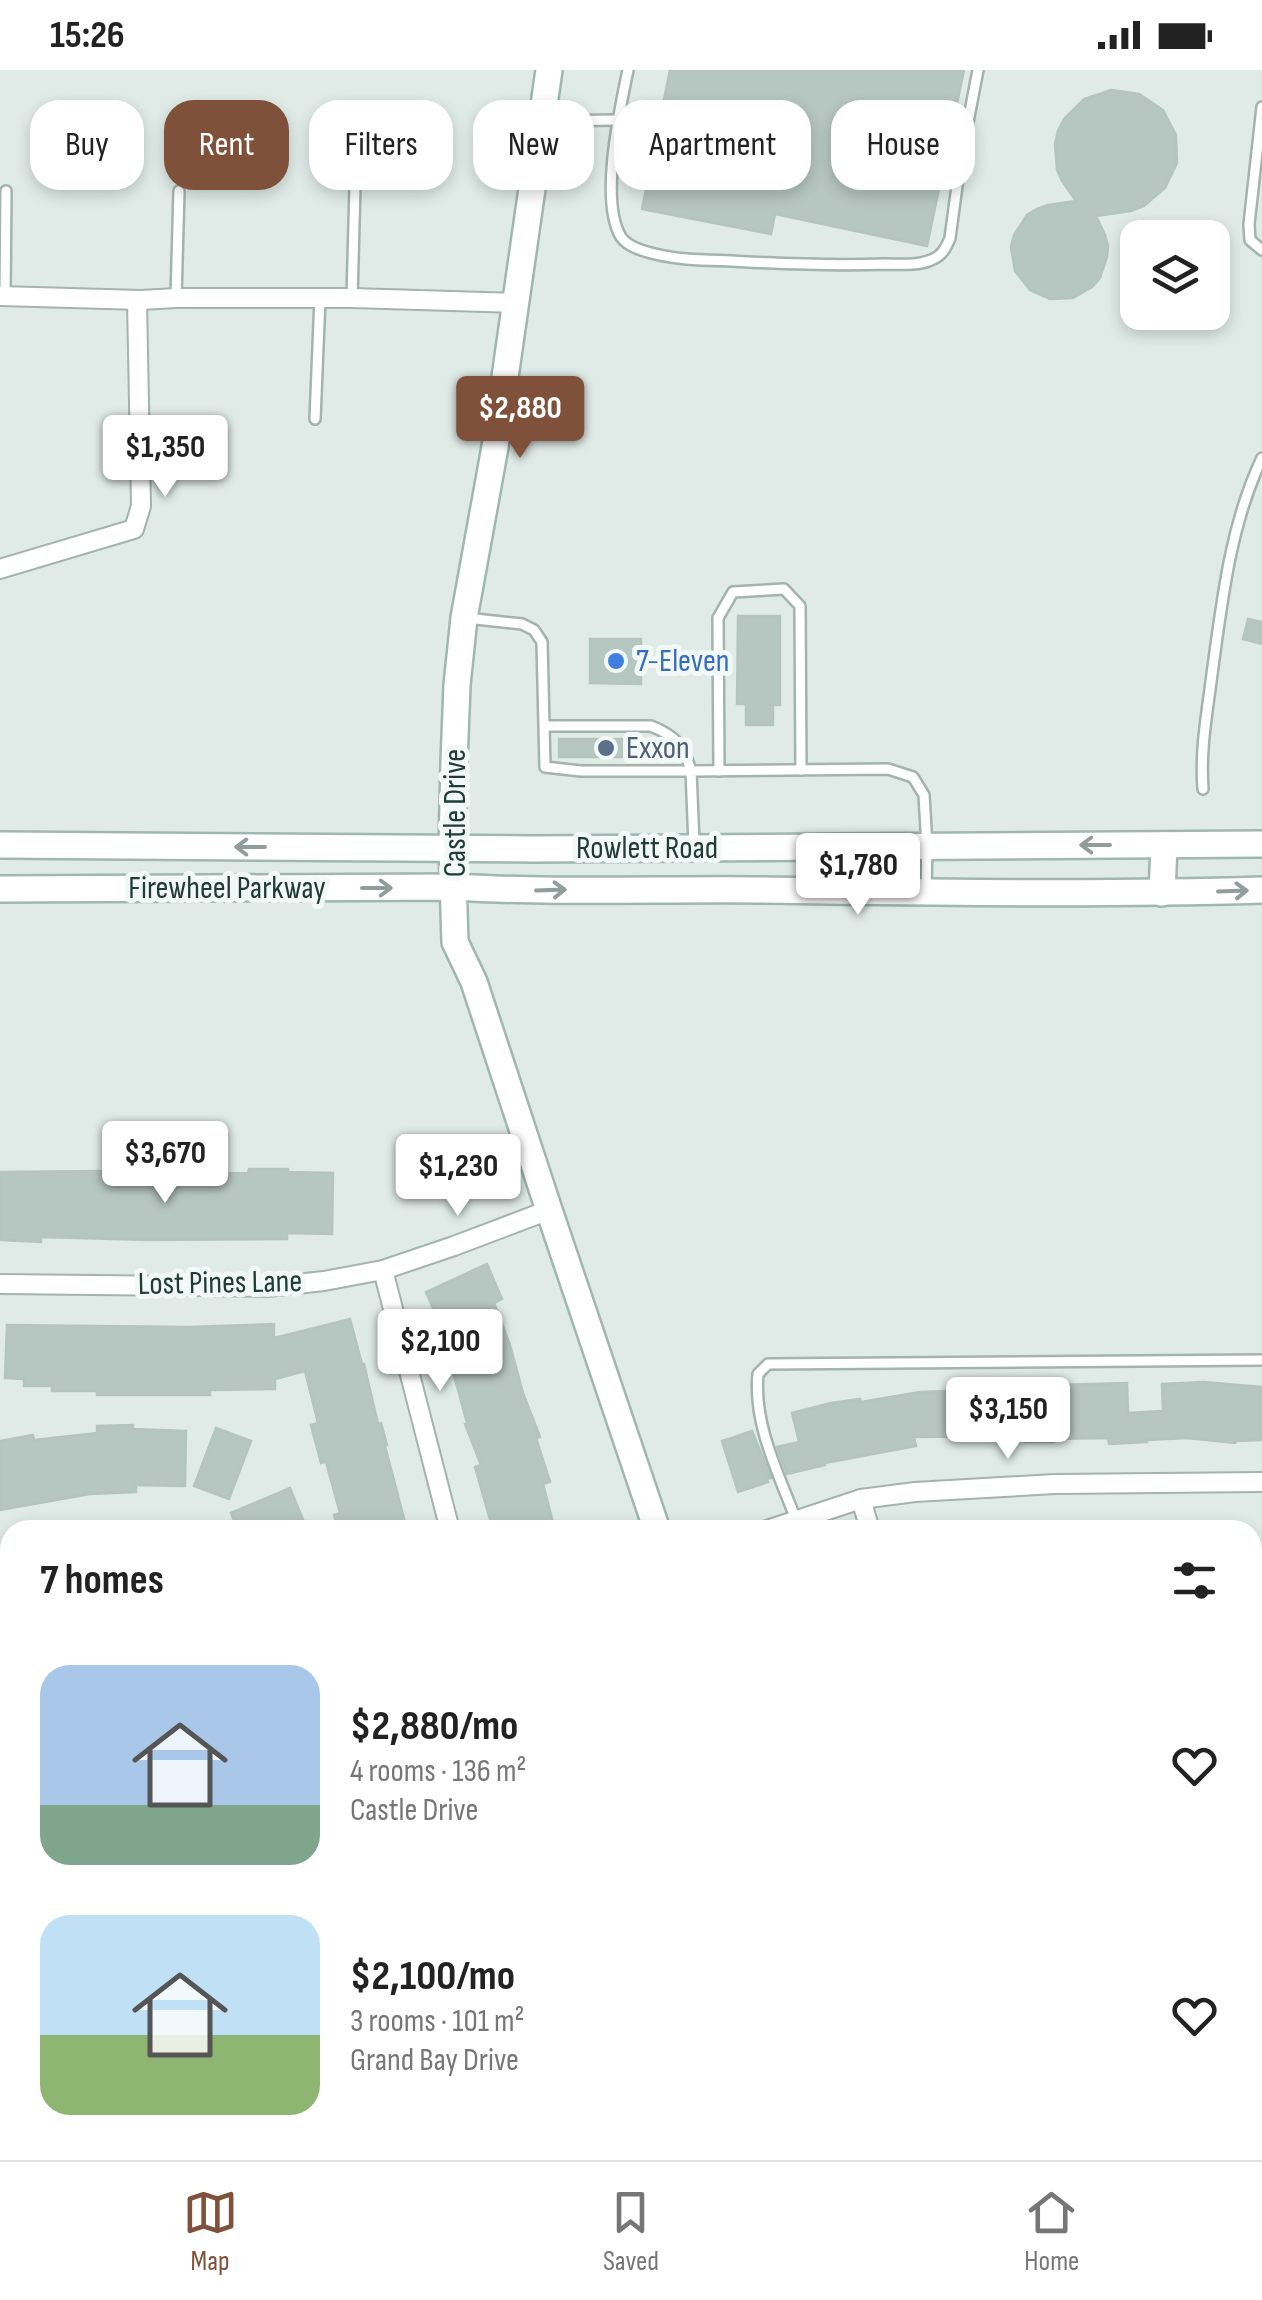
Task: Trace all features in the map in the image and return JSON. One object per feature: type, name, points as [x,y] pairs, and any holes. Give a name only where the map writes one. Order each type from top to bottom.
[{"type":"main road","name":"Castle Drive","points":[[545,100],[549,70]]},
{"type":"main road","name":"Castle Drive","points":[[532,190],[495,447],[464,618],[457,686],[452,848],[455,942],[474,982],[655,1520]]},
{"type":"main road","name":"Rowlett Road","points":[[452,848],[1262,844]]},
{"type":"main road","name":"Firewheel Parkway","points":[[0,845],[452,848]]},
{"type":"main road","points":[[1162,893],[1164,845]]},
{"type":"main road","name":"Firewheel Parkway","points":[[0,890],[454,887]]},
{"type":"main road","name":"Rowlett Road","points":[[454,887],[523,891],[1262,890]]},
{"type":"street","points":[[3,296],[515,303]]},
{"type":"street","points":[[0,570],[134,528],[142,506],[137,300]]},
{"type":"street","name":"Lost Pines Lane","points":[[0,1284],[268,1287],[324,1281],[383,1270],[548,1210]]},
{"type":"street","points":[[383,1270],[447,1520]]},
{"type":"street","points":[[796,1520],[861,1499],[915,1492],[1055,1484],[1262,1482]]},
{"type":"street","points":[[861,1499],[867,1520]]},
{"type":"lane","points":[[621,100],[628,70]]},
{"type":"lane","points":[[614,163],[613,210],[622,239],[654,254],[850,266],[923,263],[936,259],[950,238],[978,70]]},
{"type":"lane","points":[[1262,107],[1250,240],[1262,250]]},
{"type":"lane","points":[[3,296],[6,190]]},
{"type":"lane","points":[[352,298],[356,190]]},
{"type":"lane","points":[[176,298],[180,191]]},
{"type":"lane","points":[[315,418],[320,298]]},
{"type":"lane","points":[[1203,788],[1200,755],[1226,584],[1244,500],[1262,458]]},
{"type":"lane","points":[[719,771],[718,618],[733,592],[784,588],[800,606],[801,770]]},
{"type":"lane","points":[[464,618],[522,624],[534,630],[542,642],[544,767],[626,772],[888,769],[912,777],[924,796],[926,891]]},
{"type":"lane","points":[[545,726],[627,725],[664,731],[685,750],[692,771],[694,848]]},
{"type":"lane","points":[[627,725],[627,739]]},
{"type":"lane","points":[[582,726],[582,739]]},
{"type":"lane","points":[[604,726],[604,739]]},
{"type":"lane","points":[[581,756],[582,771]]},
{"type":"lane","points":[[603,756],[603,770]]},
{"type":"lane","points":[[626,756],[626,772]]},
{"type":"lane","points":[[796,1520],[764,1432],[757,1396],[758,1374],[768,1364],[1262,1360]]},
{"type":"building","points":[[670,70],[964,70],[958,100],[831,100],[831,190],[939,190],[927,246],[775,214],[771,234],[642,209],[646,190],[811,190],[811,100],[664,100]]},
{"type":"building","points":[[1111,90],[1139,94],[1163,110],[1176,135],[1177,163],[1165,188],[1144,206],[1096,216],[1108,246],[1100,278],[1073,298],[1050,299],[1030,290],[1015,271],[1011,247],[1014,235],[1027,215],[1037,209],[1076,201],[1057,170],[1058,131],[1084,99]]},
{"type":"building","points":[[738,616],[780,616],[780,705],[773,705],[773,725],[746,725],[746,704],[737,704]]},
{"type":"building","points":[[1248,619],[1262,622],[1262,644],[1243,639]]},
{"type":"building","name":"7-Eleven","points":[[590,639],[641,639],[641,684],[590,683]]},
{"type":"building","name":"Exxon","points":[[559,739],[652,739],[652,757],[559,757]]},
{"type":"building","points":[[249,1169],[333,1173],[332,1234],[287,1233],[287,1239],[0,1240],[0,1172],[104,1171],[104,1181],[157,1181],[202,1180],[202,1174],[248,1173]]},
{"type":"building","points":[[487,1264],[502,1299],[494,1303],[540,1437],[536,1438],[550,1482],[543,1484],[552,1520],[490,1520],[475,1467],[481,1465],[440,1335],[444,1333],[426,1292]]},
{"type":"building","points":[[350,1319],[404,1520],[335,1520],[334,1515],[340,1513],[311,1425],[318,1423],[305,1371],[275,1379],[275,1389],[210,1390],[210,1395],[97,1395],[97,1391],[52,1391],[52,1386],[24,1386],[24,1379],[5,1378],[7,1325],[274,1324],[274,1338]]},
{"type":"building","points":[[1204,1382],[1262,1387],[1262,1440],[1235,1443],[1187,1438],[1109,1444],[1108,1438],[1025,1442],[1025,1436],[914,1437],[916,1446],[787,1474],[777,1447],[799,1442],[792,1413],[831,1403],[974,1387],[1127,1383],[1128,1413],[1163,1411],[1162,1384]]},
{"type":"building","points":[[133,1425],[133,1429],[186,1431],[185,1486],[136,1485],[136,1492],[90,1494],[0,1510],[0,1441],[33,1435],[34,1440],[97,1433],[97,1426]]},
{"type":"building","points":[[216,1428],[251,1441],[229,1499],[194,1486]]},
{"type":"building","points":[[752,1431],[771,1478],[738,1492],[722,1441]]},
{"type":"building","points":[[290,1488],[303,1520],[234,1520],[231,1513]]},
{"type":"place","name":"7-Eleven","points":[[616,661]]},
{"type":"place","name":"Exxon","points":[[606,748]]}]
